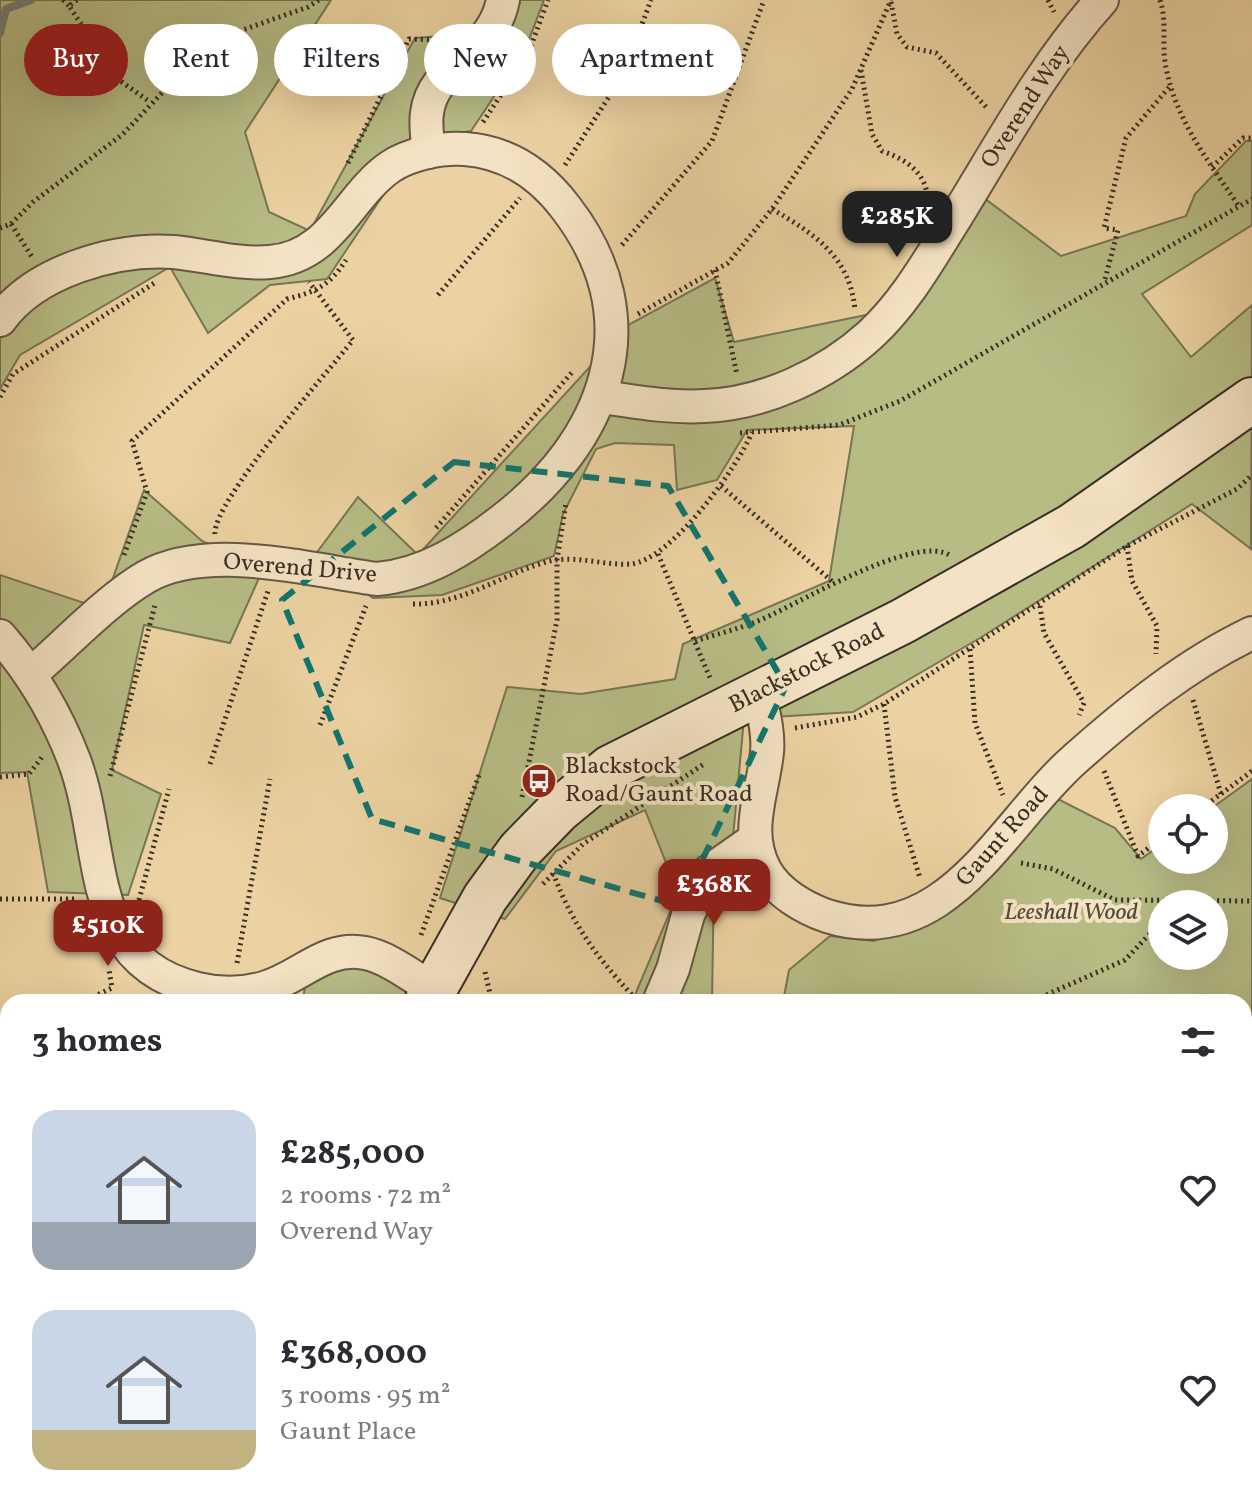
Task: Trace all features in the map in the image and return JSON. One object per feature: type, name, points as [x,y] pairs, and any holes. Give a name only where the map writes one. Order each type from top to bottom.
[{"type":"street","points":[[496,24],[503,0]]},
{"type":"street","name":"Overend Way","points":[[602,397],[667,406],[707,406],[742,400],[785,388],[826,367],[870,335],[912,288],[1066,42],[1102,0]]},
{"type":"street","points":[[428,152],[427,113],[433,96]]},
{"type":"street","name":"Overend Drive","points":[[32,673],[130,572],[216,560],[377,579],[392,577],[454,555],[526,502],[573,449],[602,397],[612,310],[599,262],[581,227],[544,182],[524,166],[465,149],[428,152],[391,166],[346,218],[313,246],[294,257]]},
{"type":"street","points":[[0,320],[10,306],[46,280],[117,256],[170,252],[269,263],[294,257]]},
{"type":"street","name":"Blackstock Road","points":[[423,989],[485,898],[538,869],[559,810],[610,768],[972,582],[1072,526],[1252,400]]},
{"type":"street","name":"Gaunt Road","points":[[741,701],[767,751],[755,809],[755,839],[765,870],[785,894],[811,910],[841,920],[868,923],[901,918],[960,888],[1083,752],[1184,672],[1252,633]]},
{"type":"street","points":[[0,636],[32,673],[74,761],[89,811],[104,898],[118,935],[139,961],[168,980],[232,994],[265,988],[322,957],[345,951],[368,953],[423,989]]},
{"type":"street","points":[[662,994],[688,915],[708,872],[755,839]]},
{"type":"path","points":[[63,0],[119,80],[150,102]]},
{"type":"path","points":[[69,6],[77,0]]},
{"type":"path","points":[[0,228],[11,224],[33,202],[123,134],[150,102],[196,57],[228,35],[319,0]]},
{"type":"path","points":[[465,149],[528,54],[548,0]]},
{"type":"path","points":[[438,295],[544,182],[623,75],[651,0]]},
{"type":"path","points":[[599,262],[619,248],[712,141],[764,0]]},
{"type":"path","points":[[1160,0],[1166,18],[1164,59],[1181,120],[1238,205]]},
{"type":"path","points":[[891,1],[897,34],[907,47],[936,53],[1009,133]]},
{"type":"path","points":[[434,530],[612,328],[728,263],[772,209],[852,89],[891,1]]},
{"type":"path","points":[[346,166],[409,39],[424,39]]},
{"type":"path","points":[[861,69],[872,134],[882,151],[903,158],[915,167],[928,196],[928,209]]},
{"type":"path","points":[[1105,280],[1118,230],[1104,228],[1126,138],[1171,85]]},
{"type":"path","points":[[1212,167],[1243,138],[1252,138]]},
{"type":"path","points":[[736,433],[839,425],[900,401],[1105,280],[1252,199]]},
{"type":"path","points":[[772,209],[814,233],[840,262],[853,289],[856,323],[849,351]]},
{"type":"path","points":[[11,224],[46,280]]},
{"type":"path","points":[[0,397],[13,374],[197,255]]},
{"type":"path","points":[[110,777],[156,607],[130,572],[124,555],[147,492],[132,441],[287,299],[315,292],[332,281],[349,256]]},
{"type":"path","points":[[216,560],[214,526],[233,491],[353,340],[315,292],[294,257]]},
{"type":"path","points":[[715,270],[742,400]]},
{"type":"path","points":[[823,724],[857,717],[884,704],[1040,606],[1127,546],[1237,489],[1252,475]]},
{"type":"path","points":[[721,486],[834,583]]},
{"type":"path","points":[[570,494],[564,506],[557,560],[557,620],[521,803],[538,869],[594,954],[632,994]]},
{"type":"path","points":[[1127,546],[1132,581],[1157,626],[1158,651],[1143,675],[1141,703]]},
{"type":"path","points":[[695,641],[754,623],[834,583],[919,551],[936,550],[949,554],[972,582]]},
{"type":"path","points":[[658,554],[695,641],[741,701]]},
{"type":"path","points":[[210,764],[268,593],[269,564]]},
{"type":"path","points":[[320,725],[377,579]]},
{"type":"path","points":[[1040,606],[1044,633],[1084,703],[1069,738],[1083,752],[1138,856],[1148,848]]},
{"type":"path","points":[[970,649],[975,723],[1003,794],[991,852],[1053,869],[1115,900],[1148,900]]},
{"type":"path","points":[[1184,672],[1221,794],[1252,771]]},
{"type":"path","points":[[884,704],[895,797],[929,906]]},
{"type":"path","points":[[0,777],[29,774],[62,733]]},
{"type":"path","points":[[538,869],[583,844],[641,802],[716,756]]},
{"type":"path","points":[[423,989],[479,775]]},
{"type":"path","points":[[232,994],[270,779]]},
{"type":"path","points":[[127,946],[169,789]]},
{"type":"path","points":[[0,899],[104,898]]},
{"type":"path","points":[[1228,901],[1252,901]]},
{"type":"path","points":[[1048,994],[1125,960],[1148,936]]},
{"type":"path","points":[[479,981],[492,959]]},
{"type":"path","points":[[485,971],[490,994]]},
{"type":"highlighted area","points":[[454,462],[668,486],[786,686],[680,906],[372,819],[282,600]]},
{"type":"green space","points":[[0,0],[331,0],[315,24],[274,24],[274,87],[245,132],[269,212],[310,231],[383,96],[408,96],[408,51],[415,38],[424,37],[424,96],[494,96],[471,131],[420,140],[327,279],[270,285],[208,333],[170,267],[20,355],[0,389]]},
{"type":"green space","points":[[492,0],[544,0],[535,24],[485,24]]},
{"type":"green space","points":[[1246,141],[1252,141],[1252,225],[1142,294],[1191,357],[1252,305],[1251,549],[1192,504],[980,638],[853,712],[744,719],[733,837],[714,876],[712,994],[635,994],[678,893],[645,810],[556,851],[505,919],[440,898],[507,687],[581,694],[675,679],[683,644],[829,581],[854,426],[747,430],[717,480],[677,490],[674,445],[615,443],[596,449],[563,514],[554,556],[442,595],[373,598],[315,555],[358,497],[418,555],[628,325],[715,278],[734,342],[910,306],[984,198],[1061,256],[1186,216],[1195,194]]},
{"type":"green space","points":[[144,490],[202,541],[263,569],[230,643],[144,625],[112,770],[161,794],[128,895],[48,892],[27,772],[0,773],[0,575],[102,609]]},
{"type":"green space","name":"Leeshall Wood","points":[[1252,779],[1252,994],[784,994],[789,970],[830,936],[874,941],[914,928],[1054,797],[1115,828],[1141,859],[1148,854],[1148,874],[1228,874],[1228,796]]},
{"type":"green space","points":[[345,958],[418,994],[304,994],[306,976]]},
{"type":"waterway","points":[[0,33],[6,9],[31,0]]},
{"type":"place","name":"Blackstock Road/Gaunt Road","points":[[539,781]]}]
